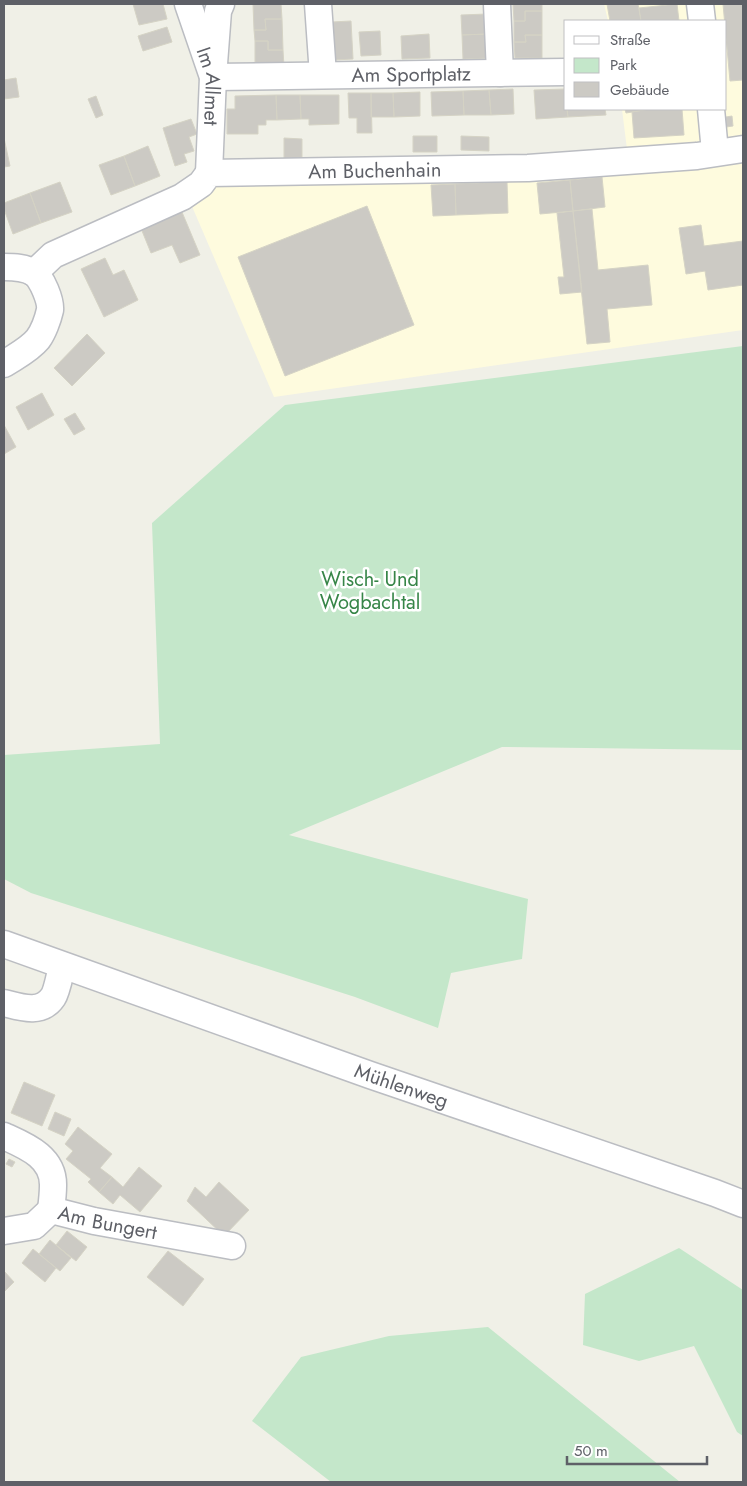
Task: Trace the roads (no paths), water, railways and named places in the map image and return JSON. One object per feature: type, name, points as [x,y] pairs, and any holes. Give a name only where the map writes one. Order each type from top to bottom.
[{"type":"street","name":"Im Allmet","points":[[188,4],[213,77],[209,173]]},
{"type":"street","points":[[213,77],[218,11],[221,4]]},
{"type":"street","name":"Am Sportplatz","points":[[318,4],[323,76]]},
{"type":"street","name":"Am Sportplatz","points":[[497,4],[500,73]]},
{"type":"street","points":[[700,4],[702,20]]},
{"type":"street","name":"Am Sportplatz","points":[[213,77],[564,72]]},
{"type":"street","points":[[711,110],[715,152]]},
{"type":"street","name":"Am Buchenhain","points":[[209,173],[528,168],[697,156],[743,149]]},
{"type":"street","points":[[34,273],[53,255],[182,197],[201,184],[209,173]]},
{"type":"street","points":[[4,267],[22,268],[34,273],[40,279],[47,294],[50,309],[39,338],[27,349],[4,364]]},
{"type":"street","name":"Mühlenweg","points":[[4,944],[370,1076],[743,1204]]},
{"type":"street","points":[[4,1004],[27,1009],[41,1007],[53,997],[62,966]]},
{"type":"street","name":"Am Bungert","points":[[4,1136],[31,1149],[46,1161],[54,1184],[51,1210],[94,1221],[232,1246]]},
{"type":"street","points":[[4,1231],[34,1226],[51,1210]]},
{"type":"park label","name":"Wisch- Und Wogbachtal","points":[[370,590]]}]
